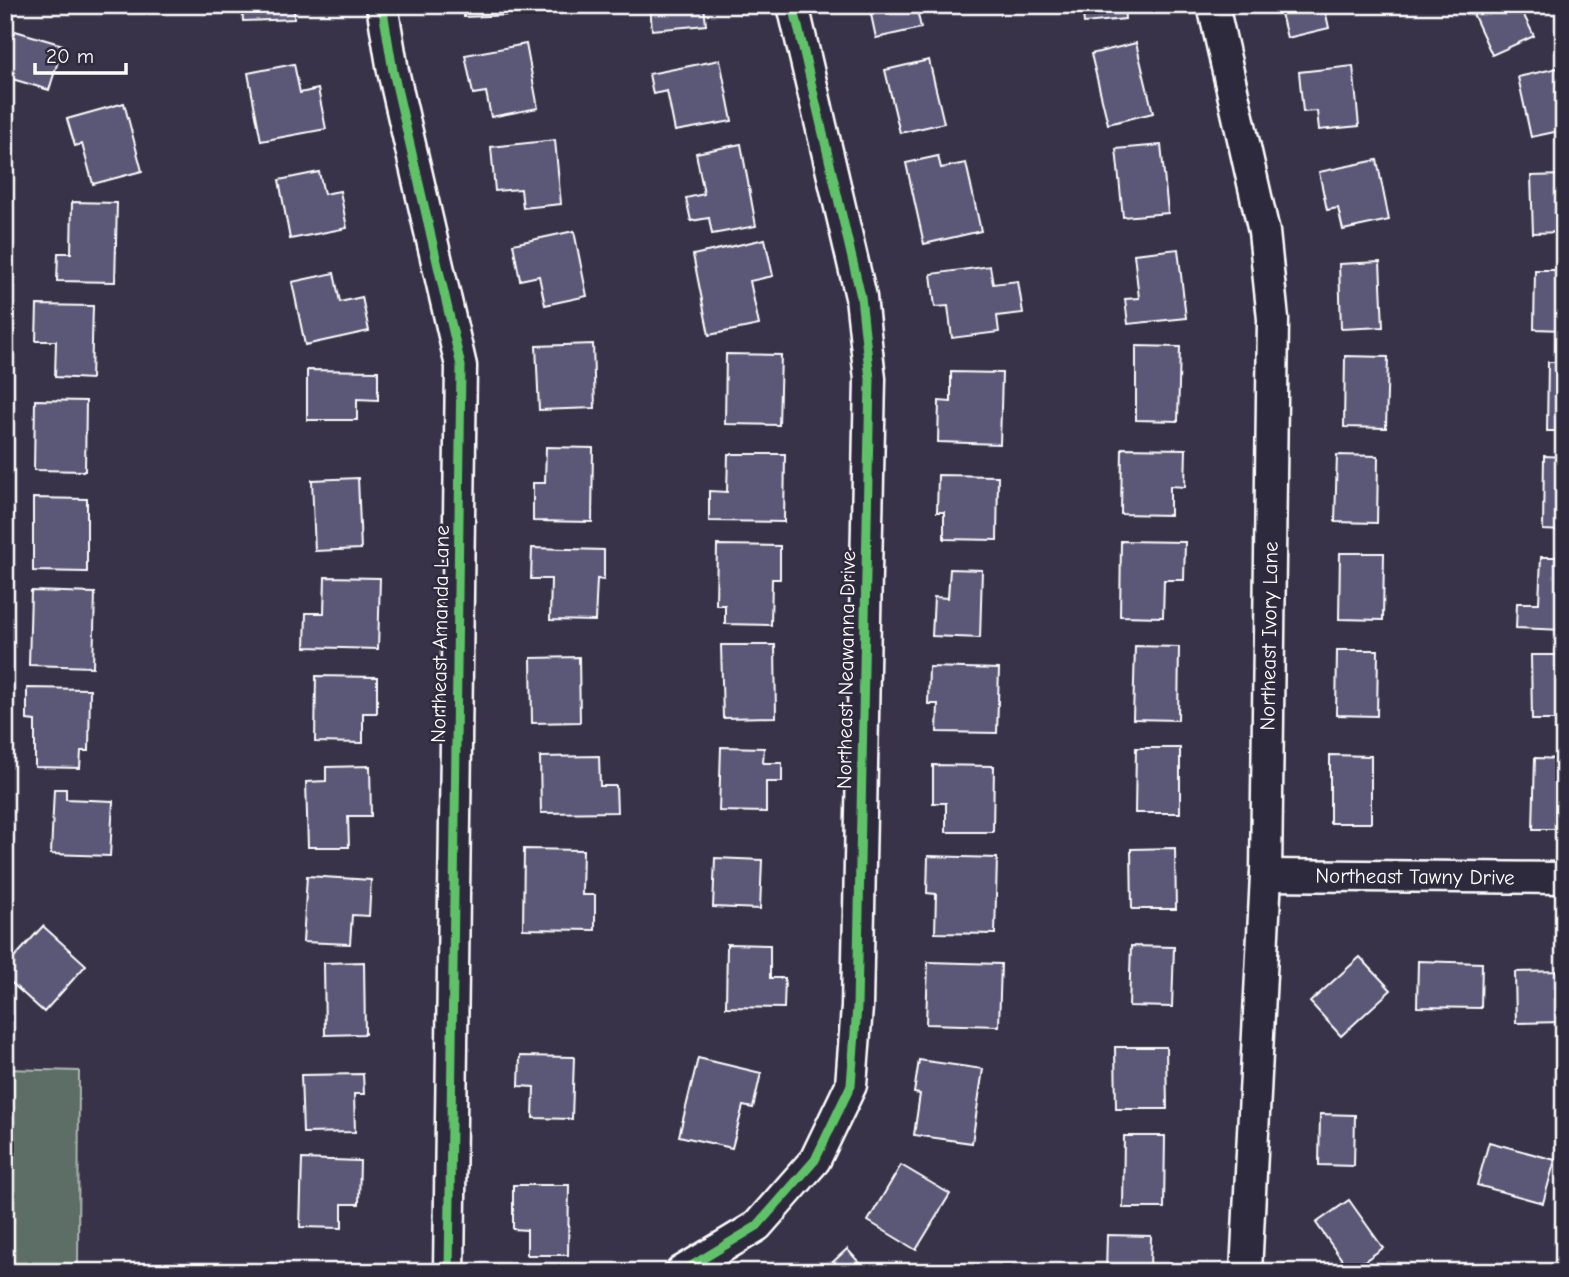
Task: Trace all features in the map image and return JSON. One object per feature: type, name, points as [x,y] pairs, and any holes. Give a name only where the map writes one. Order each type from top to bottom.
[{"type":"street","name":"Northeast Amanda Lane","points":[[382,5],[393,71],[461,366],[449,1272]]},
{"type":"street","name":"Northeast Neawanna Drive","points":[[681,1272],[757,1226],[815,1160],[850,1084],[857,1007],[870,379],[861,297],[793,5]]},
{"type":"street","name":"Northeast Ivory Lane","points":[[1213,5],[1264,232],[1273,319],[1266,875],[1246,1272]]},
{"type":"street","name":"Northeast Tawny Drive","points":[[1266,875],[1564,878]]},
{"type":"green space","points":[[5,1069],[79,1071],[78,1272],[5,1272]]},
{"type":"building","points":[[242,5],[294,5],[294,19],[243,21]]},
{"type":"building","points":[[464,5],[537,5],[537,14],[464,17]]},
{"type":"building","points":[[650,5],[704,5],[706,25],[652,30]]},
{"type":"building","points":[[869,5],[916,5],[921,28],[876,38]]},
{"type":"building","points":[[1082,5],[1124,5],[1125,19],[1084,23]]},
{"type":"building","points":[[1279,5],[1324,5],[1329,28],[1287,38]]},
{"type":"building","points":[[1469,5],[1519,5],[1534,36],[1492,55]]},
{"type":"building","points":[[5,28],[63,45],[49,90],[9,78],[5,88]]},
{"type":"building","points":[[1136,43],[1153,113],[1108,124],[1091,54]]},
{"type":"building","points":[[526,44],[538,108],[491,117],[486,92],[473,94],[465,55]]},
{"type":"building","points":[[720,60],[732,121],[675,131],[667,91],[653,94],[649,74]]},
{"type":"building","points":[[929,60],[944,123],[900,133],[885,70]]},
{"type":"building","points":[[294,64],[300,93],[318,89],[326,129],[261,141],[248,73]]},
{"type":"building","points":[[1353,66],[1359,126],[1319,130],[1317,111],[1303,112],[1299,72]]},
{"type":"building","points":[[1562,67],[1564,130],[1531,137],[1518,77]]},
{"type":"building","points":[[124,103],[142,171],[93,184],[82,144],[75,146],[67,119]]},
{"type":"building","points":[[555,140],[561,204],[523,208],[521,189],[495,191],[491,147]]},
{"type":"building","points":[[741,144],[756,226],[712,234],[709,218],[691,221],[686,198],[704,194],[696,153]]},
{"type":"building","points":[[1161,145],[1168,213],[1123,217],[1116,149]]},
{"type":"building","points":[[938,156],[941,168],[966,163],[981,231],[924,244],[906,163]]},
{"type":"building","points":[[1377,160],[1389,220],[1343,230],[1338,208],[1327,210],[1319,172]]},
{"type":"building","points":[[319,172],[324,194],[340,191],[347,228],[290,239],[279,180]]},
{"type":"building","points":[[1564,175],[1564,232],[1533,233],[1531,176]]},
{"type":"building","points":[[72,202],[117,203],[115,282],[57,281],[58,253],[71,253]]},
{"type":"building","points":[[574,231],[587,296],[545,305],[539,276],[520,280],[513,244]]},
{"type":"building","points":[[765,239],[773,276],[750,281],[759,325],[709,335],[693,255]]},
{"type":"building","points":[[1178,249],[1186,318],[1128,324],[1125,299],[1139,298],[1134,254]]},
{"type":"building","points":[[1380,262],[1383,327],[1341,329],[1339,264]]},
{"type":"building","points":[[990,266],[993,284],[1018,281],[1023,313],[997,316],[999,332],[952,338],[948,306],[935,307],[931,274]]},
{"type":"building","points":[[1535,270],[1564,270],[1564,330],[1534,329]]},
{"type":"building","points":[[334,273],[340,302],[362,297],[369,331],[305,345],[292,282]]},
{"type":"building","points":[[37,305],[93,306],[91,379],[55,377],[56,341],[36,341]]},
{"type":"building","points":[[593,344],[595,408],[539,410],[536,346]]},
{"type":"building","points":[[1136,346],[1180,347],[1178,421],[1136,420]]},
{"type":"building","points":[[726,354],[781,355],[779,425],[725,424]]},
{"type":"building","points":[[1345,356],[1388,357],[1386,428],[1344,427]]},
{"type":"building","points":[[1548,362],[1564,362],[1564,431],[1547,431]]},
{"type":"building","points":[[307,370],[378,371],[378,400],[357,399],[357,420],[307,420]]},
{"type":"building","points":[[951,372],[1002,373],[1000,444],[938,442],[939,401],[951,402]]},
{"type":"building","points":[[35,400],[86,401],[85,471],[34,470]]},
{"type":"building","points":[[546,447],[593,448],[592,522],[533,521],[533,483],[545,483]]},
{"type":"building","points":[[1122,448],[1186,449],[1185,487],[1170,486],[1170,515],[1121,514]]},
{"type":"building","points":[[728,454],[785,454],[784,522],[709,521],[709,491],[727,492]]},
{"type":"building","points":[[1337,455],[1378,456],[1377,523],[1335,522]]},
{"type":"building","points":[[1544,456],[1564,457],[1564,531],[1543,530]]},
{"type":"building","points":[[938,475],[998,476],[997,540],[944,539],[944,512],[937,512]]},
{"type":"building","points":[[358,478],[361,549],[315,551],[312,480]]},
{"type":"building","points":[[33,498],[87,499],[87,572],[33,571]]},
{"type":"building","points":[[1121,541],[1185,542],[1184,580],[1164,580],[1163,617],[1120,616]]},
{"type":"building","points":[[717,545],[780,546],[780,579],[772,579],[771,625],[725,624],[725,605],[716,605]]},
{"type":"building","points":[[532,548],[604,550],[604,580],[597,579],[595,621],[550,620],[551,579],[531,579]]},
{"type":"building","points":[[1340,553],[1384,553],[1383,620],[1339,619]]},
{"type":"building","points":[[1541,557],[1564,557],[1564,630],[1516,628],[1517,603],[1539,603]]},
{"type":"building","points":[[950,569],[982,570],[980,638],[932,636],[934,597],[948,598]]},
{"type":"building","points":[[325,577],[380,578],[378,649],[305,647],[306,613],[324,613]]},
{"type":"building","points":[[31,591],[95,593],[93,667],[29,665]]},
{"type":"building","points":[[721,645],[775,645],[776,717],[723,718]]},
{"type":"building","points":[[1135,646],[1179,647],[1178,720],[1133,719]]},
{"type":"building","points":[[1337,650],[1378,650],[1377,716],[1336,715]]},
{"type":"building","points":[[1531,655],[1564,655],[1564,720],[1532,720]]},
{"type":"building","points":[[579,657],[580,722],[532,723],[531,658]]},
{"type":"building","points":[[929,667],[999,669],[997,733],[937,732],[938,704],[928,704]]},
{"type":"building","points":[[316,676],[377,677],[377,713],[363,713],[363,743],[315,742]]},
{"type":"building","points":[[27,688],[90,689],[89,751],[81,751],[80,768],[35,767],[35,721],[27,720]]},
{"type":"building","points":[[721,747],[764,748],[763,763],[782,763],[782,782],[766,782],[766,812],[719,811]]},
{"type":"building","points":[[1136,748],[1180,748],[1180,813],[1135,813]]},
{"type":"building","points":[[1330,755],[1371,756],[1371,823],[1330,823]]},
{"type":"building","points":[[599,756],[600,786],[616,786],[617,812],[541,813],[540,757]]},
{"type":"building","points":[[1535,758],[1564,759],[1564,829],[1533,829]]},
{"type":"building","points":[[933,765],[994,766],[993,832],[946,832],[946,803],[933,803]]},
{"type":"building","points":[[370,766],[371,816],[348,816],[349,847],[308,847],[306,782],[326,781],[326,767]]},
{"type":"building","points":[[54,789],[66,789],[66,799],[113,801],[110,856],[51,854]]},
{"type":"building","points":[[1175,848],[1176,909],[1132,909],[1131,849]]},
{"type":"building","points":[[524,849],[583,850],[582,895],[595,895],[595,930],[523,929]]},
{"type":"building","points":[[928,856],[997,858],[995,934],[935,933],[936,894],[927,893]]},
{"type":"building","points":[[715,858],[762,860],[760,909],[713,907]]},
{"type":"building","points":[[307,876],[371,880],[369,916],[352,915],[350,944],[303,942]]},
{"type":"building","points":[[43,926],[86,965],[44,1012],[5,977],[5,968]]},
{"type":"building","points":[[727,944],[770,945],[770,978],[785,978],[784,1008],[726,1007]]},
{"type":"building","points":[[1131,946],[1174,947],[1172,1007],[1129,1006]]},
{"type":"building","points":[[1360,957],[1391,990],[1341,1036],[1310,1002]]},
{"type":"building","points":[[1418,961],[1482,963],[1481,1008],[1417,1007]]},
{"type":"building","points":[[364,962],[365,1034],[325,1035],[324,963]]},
{"type":"building","points":[[928,962],[1001,964],[999,1026],[926,1024]]},
{"type":"building","points":[[1564,971],[1564,1022],[1516,1023],[1515,972]]},
{"type":"building","points":[[1115,1047],[1166,1047],[1167,1109],[1116,1109]]},
{"type":"building","points":[[520,1056],[574,1057],[572,1119],[533,1118],[534,1087],[519,1086]]},
{"type":"building","points":[[698,1058],[761,1073],[753,1108],[743,1106],[732,1148],[679,1136]]},
{"type":"building","points":[[919,1060],[983,1069],[972,1143],[914,1135],[920,1094],[914,1093]]},
{"type":"building","points":[[363,1074],[364,1094],[354,1094],[355,1132],[303,1133],[301,1075]]},
{"type":"building","points":[[1320,1114],[1355,1115],[1354,1166],[1319,1165]]},
{"type":"building","points":[[1124,1136],[1165,1136],[1164,1208],[1123,1208]]},
{"type":"building","points":[[1489,1142],[1555,1160],[1543,1203],[1477,1185]]},
{"type":"building","points":[[302,1159],[360,1161],[359,1204],[342,1204],[342,1228],[300,1227]]},
{"type":"building","points":[[901,1165],[950,1194],[916,1250],[868,1221]]},
{"type":"building","points":[[513,1185],[569,1185],[568,1255],[527,1255],[527,1230],[513,1229]]},
{"type":"building","points":[[1349,1200],[1383,1248],[1350,1271],[1316,1223]]},
{"type":"building","points":[[1107,1235],[1151,1236],[1150,1268],[1162,1268],[1162,1272],[1106,1272]]},
{"type":"building","points":[[847,1249],[868,1272],[822,1272]]},
{"type":"cycle path","points":[[382,5],[393,71],[461,366],[449,1272]]},
{"type":"cycle path","points":[[681,1272],[757,1226],[815,1160],[851,1085],[857,1007],[870,379],[861,297],[793,5]]}]
